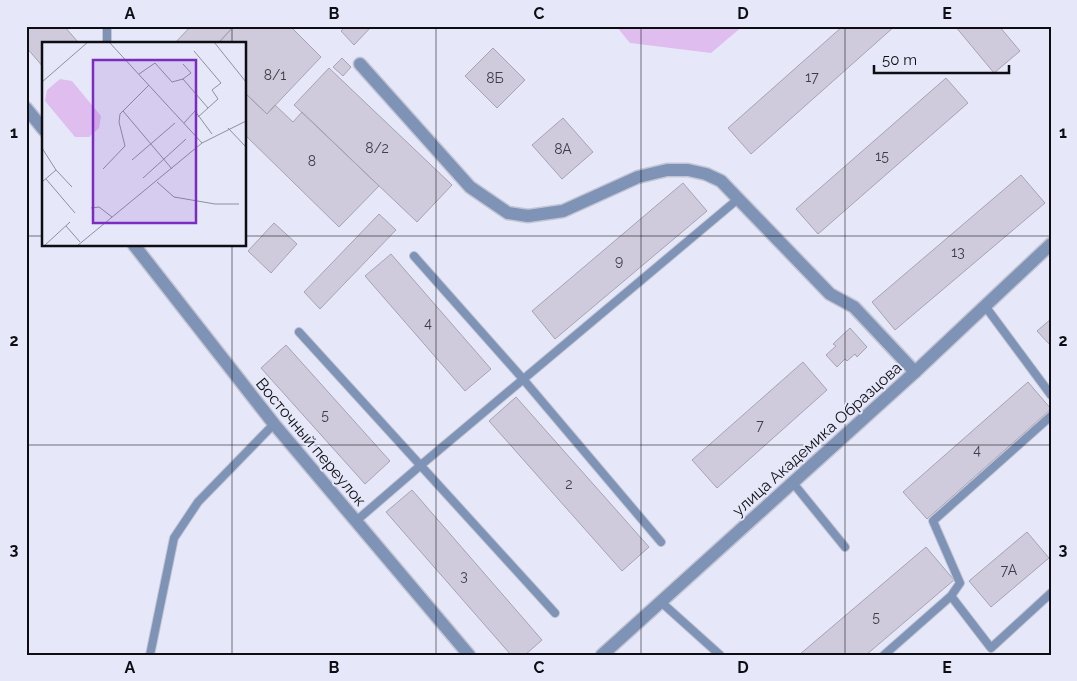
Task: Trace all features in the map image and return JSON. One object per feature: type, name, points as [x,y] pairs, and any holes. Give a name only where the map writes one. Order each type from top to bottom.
[{"type":"street","points":[[360,64],[470,187],[508,213],[528,216],[563,211],[638,177],[668,170],[688,170],[706,174],[721,181],[830,294],[854,307],[915,372]]},
{"type":"street","points":[[26,108],[42,128]]},
{"type":"street","name":"улица Академика Образцова","points":[[602,655],[915,372],[1051,244]]},
{"type":"street","name":"Восточный переулок","points":[[135,246],[274,424],[469,655]]},
{"type":"lane","points":[[107,26],[107,42]]},
{"type":"lane","points":[[356,522],[420,465],[738,199]]},
{"type":"lane","points":[[414,256],[523,379],[662,542]]},
{"type":"lane","points":[[985,306],[1051,395]]},
{"type":"lane","points":[[299,332],[555,613]]},
{"type":"lane","points":[[884,655],[951,596],[960,583],[933,521],[1051,416]]},
{"type":"lane","points":[[150,655],[174,538],[198,502],[274,424]]},
{"type":"lane","points":[[793,483],[845,547]]},
{"type":"lane","points":[[951,596],[991,648],[1051,593]]},
{"type":"lane","points":[[661,602],[720,655]]},
{"type":"shaded area","points":[[616,26],[743,26],[711,53],[630,43]]},
{"type":"building","points":[[26,26],[64,26],[78,42],[42,42],[42,66],[26,47]]},
{"type":"building","points":[[191,26],[234,26],[219,42],[176,42]]},
{"type":"building","points":[[234,26],[290,26],[321,57],[267,114],[246,94],[246,42],[220,42]]},
{"type":"building","points":[[346,26],[372,26],[354,45],[341,31]]},
{"type":"building","points":[[843,26],[895,26],[751,154],[728,128]]},
{"type":"building","points":[[955,26],[999,26],[1020,51],[994,73]]},
{"type":"building","points":[[493,48],[525,80],[497,108],[465,76]]},
{"type":"building","points":[[342,58],[351,67],[343,76],[333,67]]},
{"type":"building","points":[[329,68],[452,185],[417,222],[294,105]]},
{"type":"building","points":[[946,78],[968,103],[818,234],[796,209]]},
{"type":"building","points":[[246,94],[267,114],[275,105],[293,122],[302,112],[379,186],[339,227],[246,136]]},
{"type":"building","points":[[563,118],[593,152],[562,179],[532,145]]},
{"type":"building","points":[[1021,175],[1045,203],[895,330],[872,302]]},
{"type":"building","points":[[683,183],[707,211],[555,339],[532,311]]},
{"type":"building","points":[[379,214],[396,230],[320,309],[304,292]]},
{"type":"building","points":[[274,223],[297,244],[271,273],[248,251]]},
{"type":"building","points":[[391,254],[491,369],[465,391],[365,276]]},
{"type":"building","points":[[1051,319],[1051,346],[1037,331]]},
{"type":"building","points":[[850,328],[867,347],[857,357],[855,354],[847,361],[845,359],[837,367],[826,355],[836,346],[833,344]]},
{"type":"building","points":[[286,345],[390,461],[365,484],[261,368]]},
{"type":"building","points":[[803,362],[827,390],[717,488],[692,460]]},
{"type":"building","points":[[1028,382],[1051,409],[927,519],[903,492]]},
{"type":"building","points":[[516,397],[649,547],[622,571],[489,421]]},
{"type":"building","points":[[412,490],[542,640],[525,655],[511,655],[386,512]]},
{"type":"building","points":[[1027,532],[1049,558],[991,607],[969,581]]},
{"type":"building","points":[[926,547],[954,580],[866,655],[799,655]]}]
